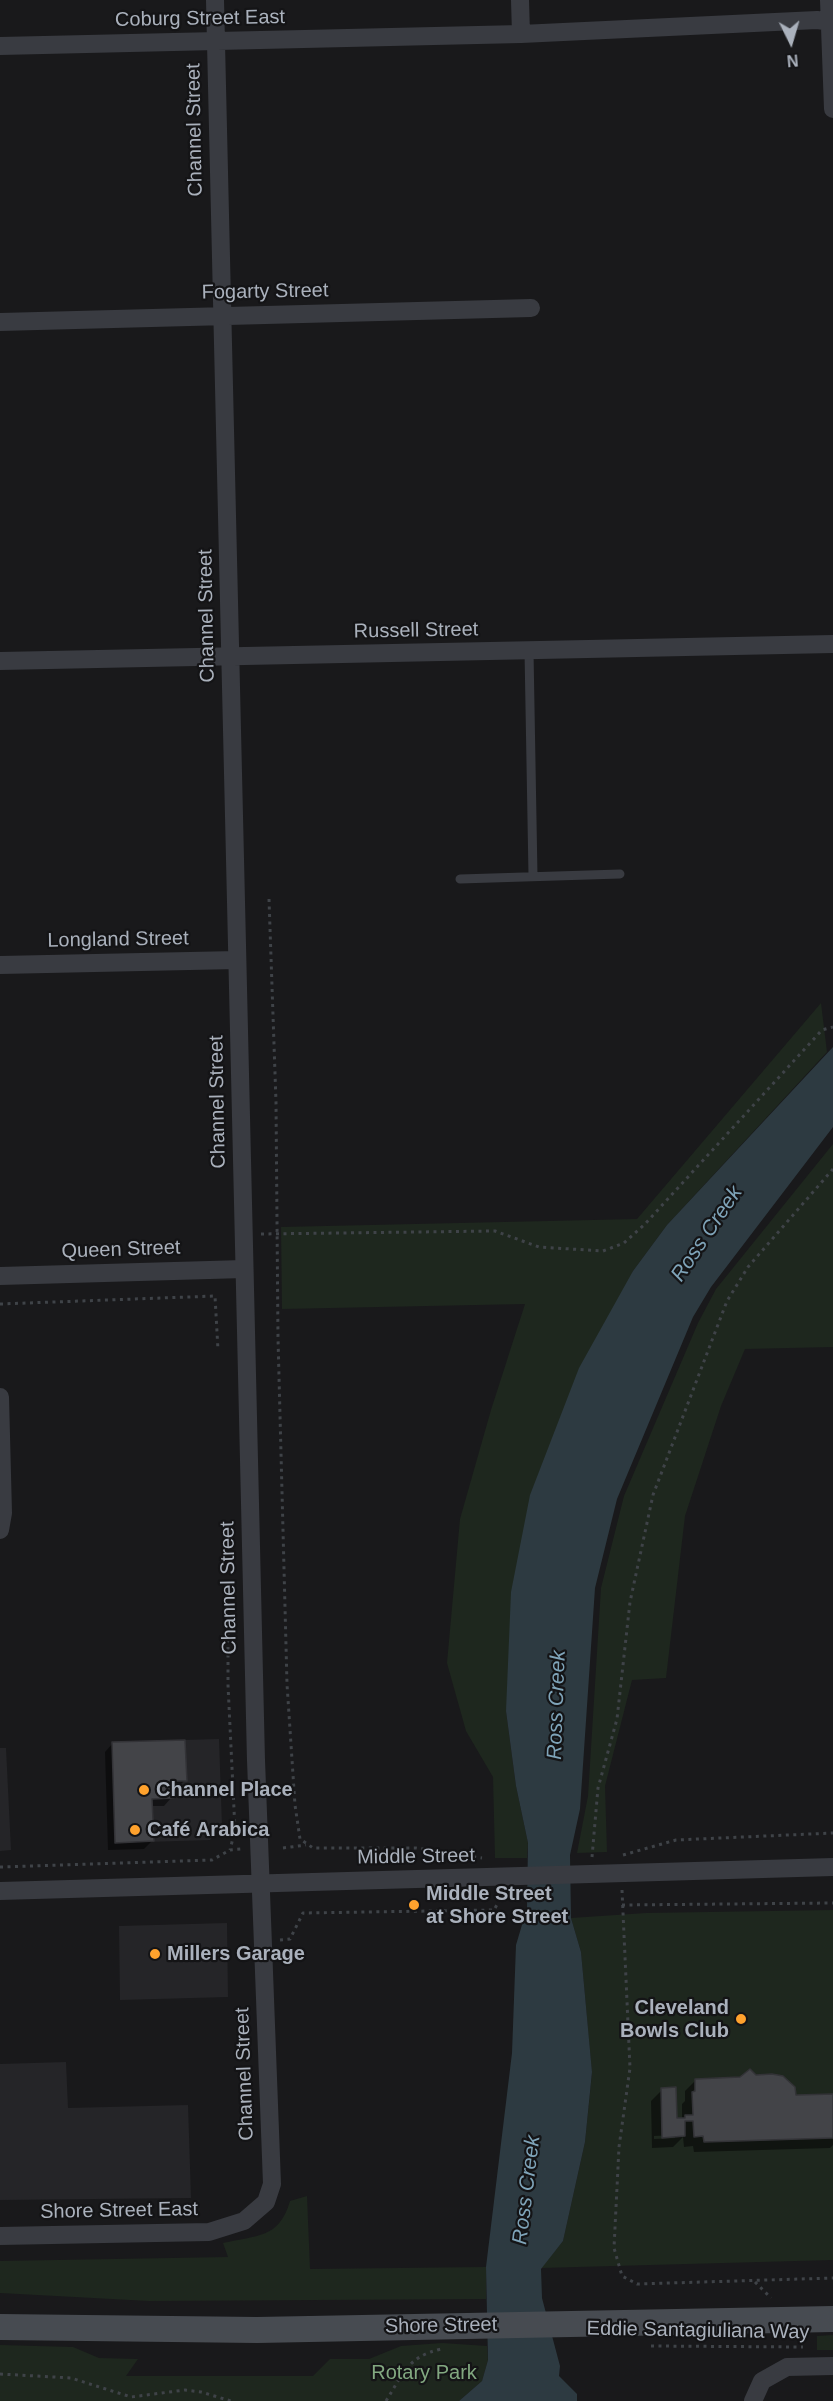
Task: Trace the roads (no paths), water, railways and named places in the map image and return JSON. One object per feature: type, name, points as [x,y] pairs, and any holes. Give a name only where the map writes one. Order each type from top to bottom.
[{"type":"main road","name":"Shore Street","points":[[0,2319],[49,2326]]},
{"type":"main road","name":"Shore Street","points":[[0,2327],[257,2330],[559,2322],[833,2319]]},
{"type":"street","name":"Channel Street","points":[[215,0],[256,1760],[272,2184],[266,2202]]},
{"type":"street","points":[[520,0],[521,34]]},
{"type":"street","points":[[830,0],[833,109]]},
{"type":"street","name":"Coburg Street East","points":[[0,46],[521,34],[805,20],[832,21]]},
{"type":"street","name":"Fogarty Street","points":[[0,322],[531,308]]},
{"type":"street","name":"Russell Street","points":[[0,661],[833,644]]},
{"type":"street","name":"Longland Street","points":[[0,965],[237,960]]},
{"type":"street","name":"Queen Street","points":[[0,1276],[244,1269]]},
{"type":"street","points":[[0,1397],[3,1513],[0,1530]]},
{"type":"street","name":"Middle Street","points":[[0,1891],[262,1883],[505,1883],[589,1875],[833,1867]]},
{"type":"street","name":"Shore Street East","points":[[0,2236],[209,2232],[244,2221],[266,2202]]},
{"type":"street","points":[[753,2401],[762,2381],[787,2367],[833,2366]]},
{"type":"lane","points":[[529,651],[534,876]]},
{"type":"lane","points":[[460,879],[620,874]]},
{"type":"water","name":"Ross Creek","points":[[833,1047],[833,1127],[711,1287],[693,1317],[617,1499],[595,1588],[580,1809],[570,1855],[571,1918],[581,1952],[592,2072],[585,2142],[563,2241],[541,2269],[542,2298],[560,2366],[559,2376],[577,2394],[577,2401],[459,2401],[482,2381],[488,2360],[486,2267],[512,2053],[516,1945],[527,1908],[528,1843],[516,1786],[506,1711],[511,1592],[530,1495],[579,1368],[633,1271],[667,1225]]},
{"type":"place","name":"Channel Place","points":[[144,1790]]},
{"type":"place","name":"Café Arabica","points":[[135,1830]]},
{"type":"place","name":"Middle Street at Shore Street","points":[[414,1905]]},
{"type":"place","name":"Millers Garage","points":[[155,1954]]},
{"type":"place","name":"Cleveland Bowls Club","points":[[741,2019]]},
{"type":"park label","name":"Rotary Park","points":[[424,2373]]}]
